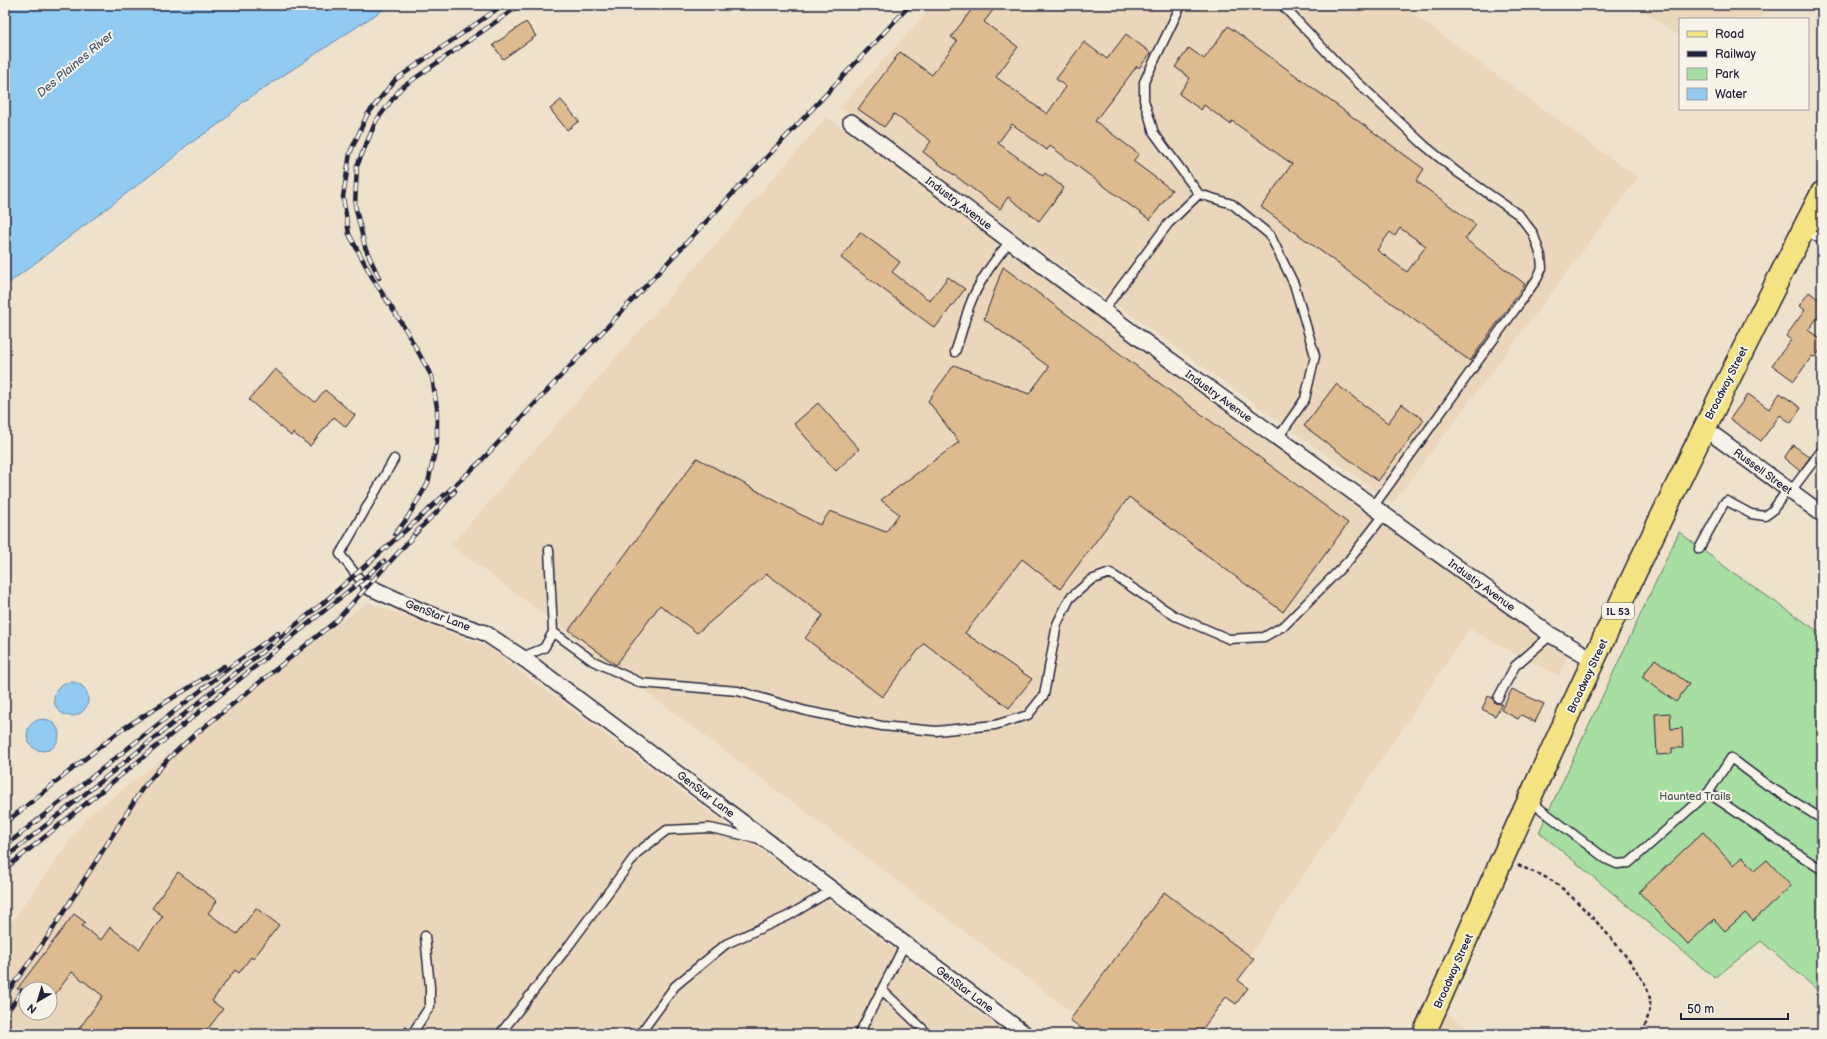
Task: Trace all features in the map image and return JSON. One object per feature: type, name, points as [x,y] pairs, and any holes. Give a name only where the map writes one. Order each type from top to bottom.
[{"type":"main road","name":"Broadway Street","points":[[1429,1032],[1530,800],[1594,660],[1704,428],[1812,235],[1822,193]]},
{"type":"street","name":"Industry Avenue","points":[[851,122],[1103,311],[1278,438],[1551,635],[1594,660]]},
{"type":"street","name":"Russell Street","points":[[1704,428],[1822,514]]},
{"type":"street","name":"GenStar Lane","points":[[368,587],[426,613],[485,633],[522,657],[1025,1034]]},
{"type":"lane","points":[[1181,5],[1144,82],[1144,100],[1154,133],[1199,194],[1232,204],[1270,235],[1294,284],[1315,356],[1305,399],[1278,438]]},
{"type":"lane","points":[[553,632],[593,661],[640,683],[738,691],[806,711],[882,726],[936,732],[995,725],[1028,715],[1044,695],[1057,624],[1070,598],[1091,580],[1110,573],[1175,616],[1230,639],[1264,637],[1285,625],[1349,560],[1379,511],[1537,279],[1542,268],[1533,233],[1519,216],[1457,172],[1424,145],[1338,65],[1282,5]]},
{"type":"lane","points":[[1103,311],[1168,224],[1199,194]]},
{"type":"lane","points":[[956,352],[976,290],[992,263],[1010,241]]},
{"type":"lane","points":[[1699,549],[1724,503],[1728,501],[1751,514],[1764,516],[1772,511],[1822,450]]},
{"type":"lane","points":[[368,587],[358,578],[340,554],[394,459]]},
{"type":"lane","points":[[522,657],[544,648],[553,632],[550,550]]},
{"type":"lane","points":[[1498,698],[1515,666],[1551,635]]},
{"type":"lane","points":[[1530,800],[1606,859],[1617,864],[1629,862],[1708,793],[1731,758],[1767,785],[1822,819]]},
{"type":"lane","points":[[1708,793],[1819,868],[1822,865]]},
{"type":"lane","points":[[500,1034],[570,944],[638,852],[667,830],[710,828],[768,841]]},
{"type":"lane","points":[[640,1034],[675,986],[726,944],[788,916],[832,890]]},
{"type":"lane","points":[[412,1034],[430,1006],[430,987],[425,936]]},
{"type":"lane","points":[[859,1034],[905,944]]},
{"type":"lane","points":[[882,990],[923,1029],[925,1034]]},
{"type":"path","points":[[1518,865],[1554,883],[1575,899],[1628,959],[1650,997],[1650,1008],[1643,1034]]},
{"type":"shaded area","points":[[934,5],[1401,5],[1638,178],[1393,503],[840,107]]},
{"type":"shaded area","points":[[1636,5],[1768,5],[1762,18],[1679,18],[1679,36]]},
{"type":"shaded area","points":[[827,117],[1571,646],[1559,676],[1469,629],[1197,1034],[1101,1034],[451,545]]},
{"type":"shaded area","points":[[367,602],[488,647],[1007,1034],[5,1034],[5,931],[87,817]]},
{"type":"shaded area","points":[[1446,1013],[1476,1034],[1438,1034]]},
{"type":"green space","name":"Haunted Trails","points":[[1679,532],[1728,569],[1822,634],[1822,994],[1761,941],[1715,978],[1539,832]]},
{"type":"water","name":"Des Plaines River","points":[[5,5],[390,5],[243,102],[222,122],[186,146],[173,158],[5,286]]},
{"type":"water","points":[[68,682],[74,682],[78,683],[85,689],[88,699],[87,706],[81,713],[74,716],[68,716],[64,715],[57,709],[54,702],[54,696],[55,692],[61,685]]},
{"type":"water","points":[[40,719],[46,719],[56,726],[59,735],[58,741],[52,748],[46,751],[40,751],[30,744],[27,738],[27,732],[34,722]]},
{"type":"building","points":[[975,5],[997,5],[984,22],[1018,47],[996,77],[1047,114],[1066,87],[1056,79],[1084,42],[1107,59],[1126,34],[1151,53],[1139,68],[1137,66],[1095,121],[1139,154],[1133,161],[1172,190],[1150,220],[1050,146],[1047,150],[1012,124],[998,143],[1043,176],[1045,173],[1064,188],[1039,221],[1008,197],[1000,209],[923,152],[931,141],[894,114],[884,127],[858,109],[900,52],[932,75],[957,41],[951,37]]},
{"type":"building","points":[[526,22],[536,36],[503,59],[493,45]]},
{"type":"building","points":[[1228,26],[1424,169],[1416,181],[1476,225],[1465,239],[1525,284],[1470,361],[1261,207],[1292,164],[1232,121],[1230,124],[1204,105],[1201,110],[1179,94],[1190,78],[1175,67],[1189,48],[1204,59]],"holes":[[[1400,228],[1426,246],[1407,272],[1377,250],[1390,232],[1395,236]]]},
{"type":"building","points":[[561,100],[579,121],[567,130],[550,109]]},
{"type":"building","points":[[860,232],[900,262],[892,272],[930,301],[948,277],[965,289],[935,328],[841,258]]},
{"type":"building","points":[[1003,267],[1348,523],[1283,612],[1129,497],[1060,589],[1022,559],[965,633],[1032,679],[1009,708],[924,643],[882,697],[805,638],[823,615],[767,574],[697,633],[660,605],[616,665],[569,630],[697,458],[820,525],[830,511],[886,532],[899,514],[881,500],[959,442],[928,401],[954,365],[1029,394],[1049,367],[984,319]]},
{"type":"building","points":[[1809,292],[1822,302],[1822,312],[1808,330],[1822,340],[1822,348],[1815,357],[1812,356],[1794,381],[1772,365],[1791,340],[1786,336],[1805,310],[1799,306]]},
{"type":"building","points":[[275,369],[315,402],[325,390],[355,415],[346,427],[334,417],[310,446],[293,433],[291,436],[249,400]]},
{"type":"building","points":[[1336,384],[1388,423],[1402,404],[1424,420],[1378,481],[1304,426]]},
{"type":"building","points":[[1780,393],[1801,408],[1791,423],[1780,415],[1761,441],[1730,419],[1748,394],[1769,409]]},
{"type":"building","points":[[818,403],[859,449],[836,471],[794,424]]},
{"type":"building","points":[[1793,445],[1810,457],[1800,471],[1784,458]]},
{"type":"building","points":[[1655,659],[1689,684],[1676,702],[1642,677]]},
{"type":"building","points":[[1512,689],[1544,704],[1535,722],[1521,715],[1518,719],[1501,710]]},
{"type":"building","points":[[1488,696],[1493,698],[1495,703],[1502,704],[1495,716],[1482,709]]},
{"type":"building","points":[[1670,713],[1671,729],[1682,728],[1683,748],[1672,748],[1672,754],[1657,755],[1655,714]]},
{"type":"building","points":[[1703,832],[1733,865],[1742,857],[1755,870],[1767,860],[1791,886],[1753,921],[1745,913],[1725,931],[1714,919],[1688,944],[1639,892]]},
{"type":"building","points":[[178,872],[217,901],[208,913],[237,934],[256,908],[279,925],[253,959],[251,957],[239,973],[235,970],[212,1001],[223,1009],[204,1034],[75,1034],[103,996],[72,972],[58,990],[58,981],[23,981],[74,914],[85,922],[82,926],[101,940],[110,927],[139,949],[163,916],[152,908]]},
{"type":"building","points":[[1164,892],[1254,959],[1238,980],[1248,988],[1236,1004],[1226,997],[1199,1034],[1089,1034],[1070,1020]]},
{"type":"railway","points":[[395,534],[406,520],[428,483],[437,442],[437,408],[432,377],[406,330],[373,279],[349,234],[343,197],[350,153],[367,115],[395,80],[503,5]]},
{"type":"railway","points":[[5,858],[323,603],[415,522],[480,462],[910,5]]},
{"type":"railway","points":[[379,278],[365,247],[355,205],[357,166],[376,121],[401,88],[517,7]]},
{"type":"railway","points":[[414,534],[439,510],[455,491]]},
{"type":"railway","points":[[5,996],[49,935],[142,789],[168,759],[193,736],[336,621],[418,531]]},
{"type":"railway","points":[[5,869],[384,561]]},
{"type":"railway","points":[[5,846],[234,664],[278,633]]},
{"type":"railway","points":[[5,823],[121,730],[224,666]]},
{"type":"railway","points":[[5,1015],[18,997]]},
{"type":"railway","points":[[402,1034],[406,1029]]}]
